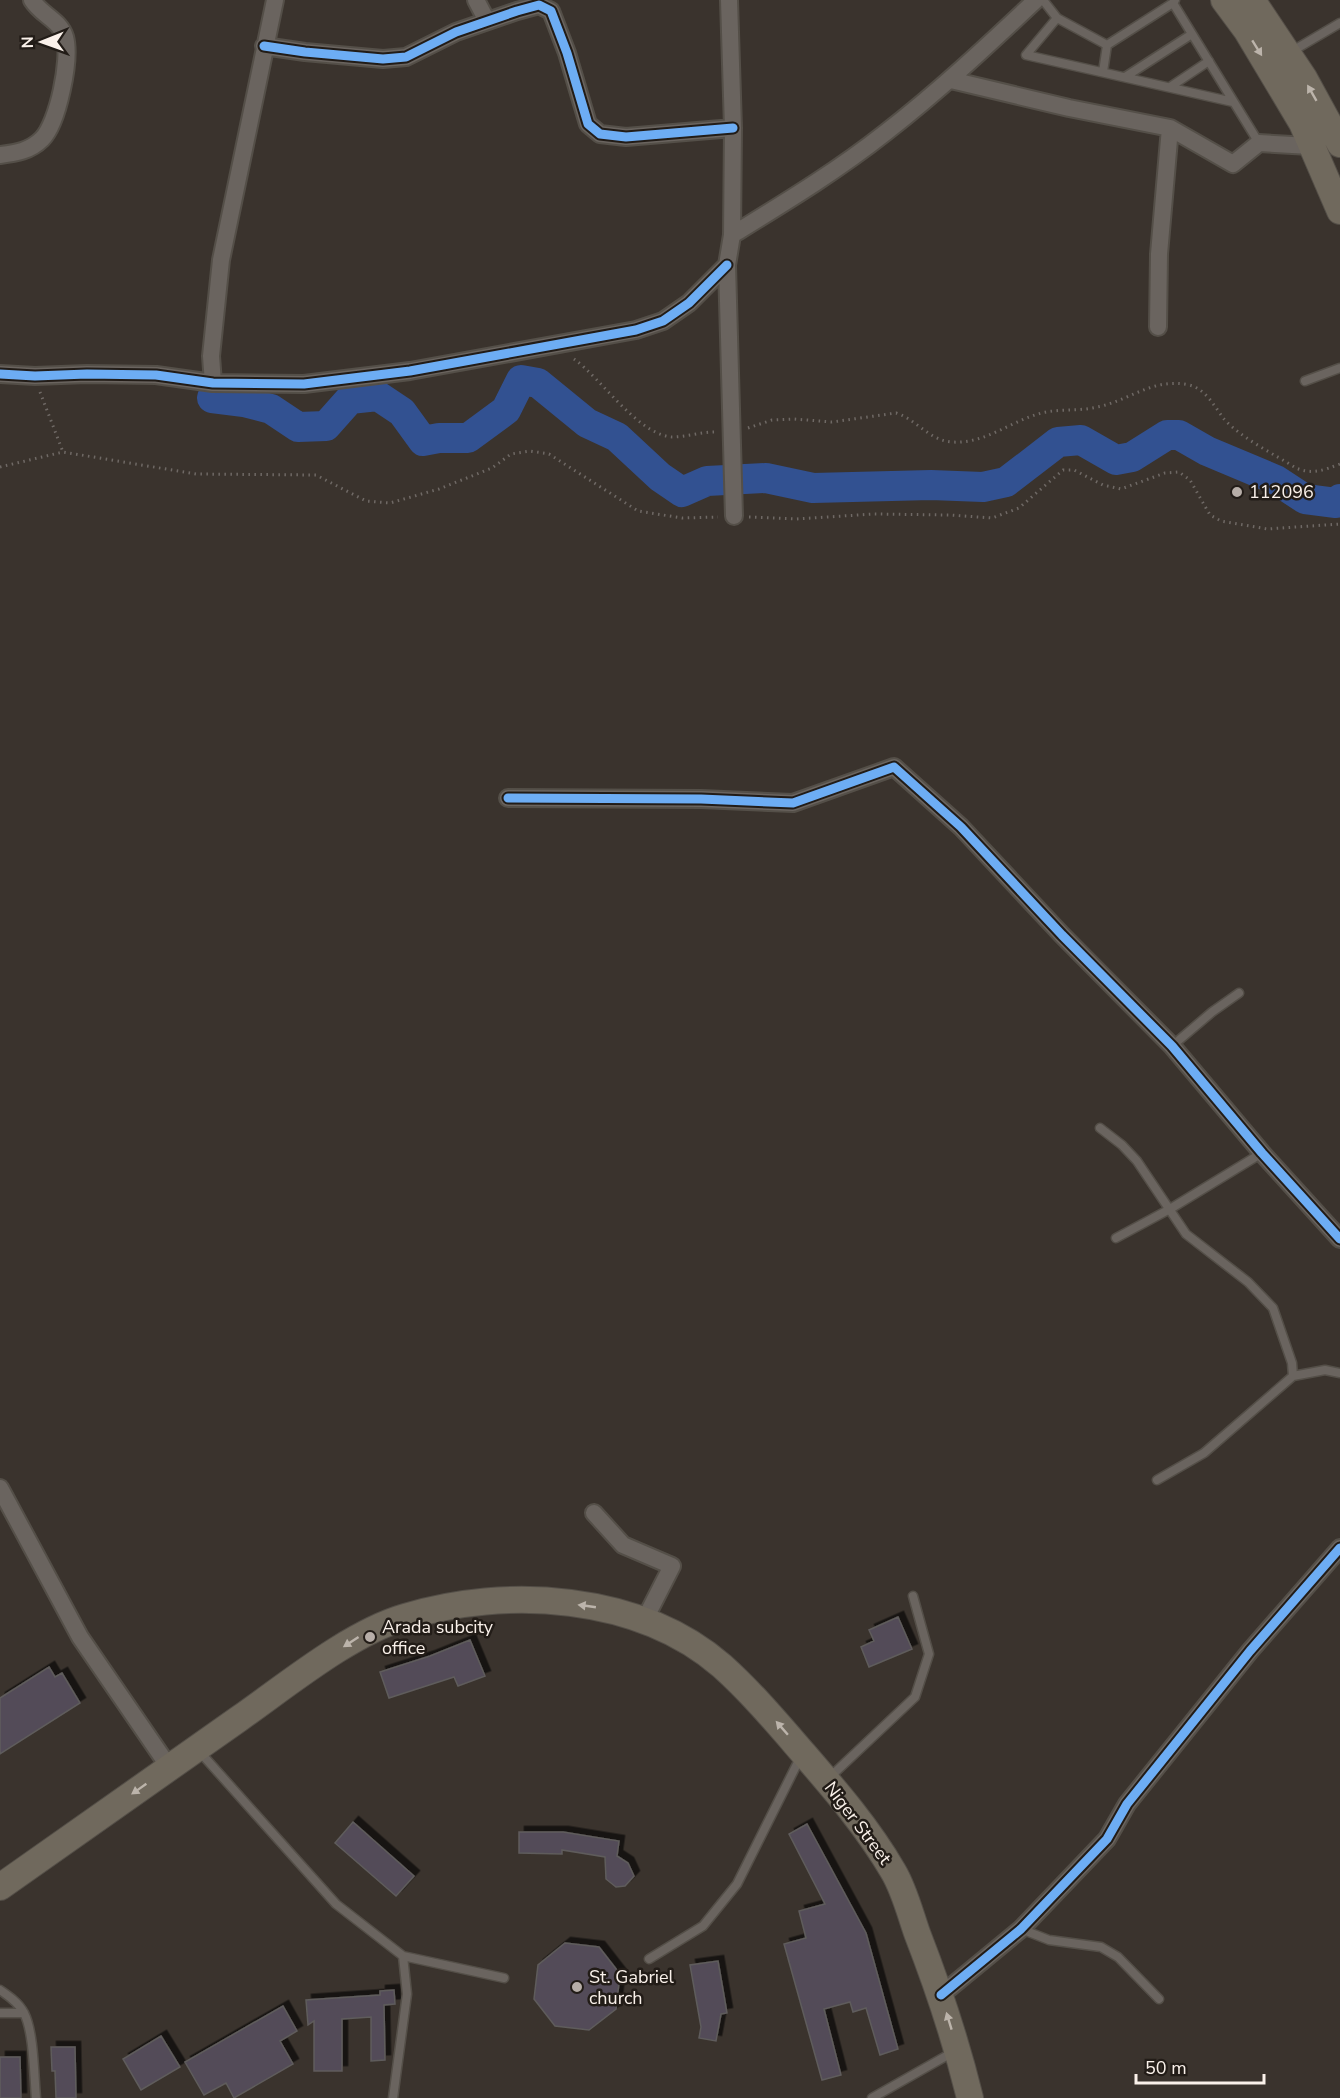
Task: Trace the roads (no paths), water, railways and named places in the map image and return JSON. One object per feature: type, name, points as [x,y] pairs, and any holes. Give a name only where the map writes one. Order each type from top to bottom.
[{"type":"main road","points":[[1224,0],[1283,91],[1314,149],[1340,211]]},
{"type":"main road","points":[[1252,0],[1288,53],[1324,112],[1340,144]]},
{"type":"main road","name":"Niger Street","points":[[0,1887],[358,1637],[403,1617],[471,1603],[529,1598],[607,1609],[644,1621],[686,1641],[721,1665],[769,1714],[857,1817],[895,1873],[941,1995],[970,2098]]},
{"type":"street","points":[[0,155],[22,153],[43,139],[55,116],[66,65],[66,39],[60,26],[36,7],[32,0]]},
{"type":"street","points":[[213,382],[211,356],[221,260],[275,0]]},
{"type":"street","points":[[476,0],[487,21]]},
{"type":"street","points":[[729,0],[733,128],[732,236],[727,265],[734,516]]},
{"type":"street","points":[[732,236],[814,184],[883,135],[951,80],[1036,0]]},
{"type":"street","points":[[264,46],[383,59],[406,57],[456,32],[539,5],[551,11],[567,54],[588,124],[600,134],[626,137],[733,128]]},
{"type":"street","points":[[951,80],[1069,108],[1170,128],[1233,164],[1259,143],[1310,146],[1314,149]]},
{"type":"street","points":[[1158,327],[1159,254],[1170,128]]},
{"type":"street","points":[[0,374],[156,375],[213,382],[304,384],[410,371],[636,330],[663,321],[689,303],[727,265]]},
{"type":"street","points":[[508,798],[701,799],[793,803],[894,767],[960,827],[1062,935],[1172,1046],[1262,1153],[1340,1239]]},
{"type":"street","points":[[0,1488],[80,1637],[169,1767]]},
{"type":"street","points":[[594,1513],[622,1545],[672,1566],[644,1621]]},
{"type":"street","points":[[941,1995],[1021,1929],[1107,1839],[1134,1795],[1250,1651],[1340,1548]]},
{"type":"lane","points":[[1043,0],[1057,18],[1107,45]]},
{"type":"lane","points":[[1103,72],[1107,45],[1174,2],[1259,143]]},
{"type":"lane","points":[[1057,18],[1026,55],[1233,102]]},
{"type":"lane","points":[[1288,53],[1340,22]]},
{"type":"lane","points":[[1125,77],[1192,34]]},
{"type":"lane","points":[[1170,87],[1209,61]]},
{"type":"lane","points":[[1305,381],[1340,368]]},
{"type":"lane","points":[[1172,1046],[1212,1012],[1239,993]]},
{"type":"lane","points":[[1100,1128],[1122,1145],[1137,1161],[1186,1234],[1248,1282],[1273,1308],[1292,1363],[1293,1376]]},
{"type":"lane","points":[[1116,1238],[1170,1209],[1262,1153]]},
{"type":"lane","points":[[1157,1480],[1204,1454],[1293,1376],[1325,1370],[1340,1373]]},
{"type":"lane","points":[[826,1780],[915,1697],[929,1654],[913,1596]]},
{"type":"lane","points":[[196,1749],[336,1904],[403,1956],[504,1978]]},
{"type":"lane","points":[[649,1959],[703,1926],[737,1884],[802,1753]]},
{"type":"lane","points":[[1021,1929],[1049,1940],[1101,1947],[1118,1957],[1159,1999]]},
{"type":"lane","points":[[393,2098],[407,1994],[403,1956]]},
{"type":"lane","points":[[0,1990],[11,1997],[24,2013],[29,2033],[36,2098]]},
{"type":"lane","points":[[0,2013],[24,2013]]},
{"type":"lane","points":[[872,2098],[958,2049]]},
{"type":"waterway","points":[[212,398],[244,402],[271,409],[298,427],[326,426],[350,399],[378,396],[402,412],[423,441],[439,438],[468,438],[506,410],[521,380],[538,383],[587,423],[617,437],[660,477],[682,492],[707,481],[766,478],[813,488],[931,485],[983,487],[1006,482],[1058,442],[1081,440],[1116,460],[1132,457],[1167,435],[1179,435],[1207,451],[1276,480],[1305,499],[1336,503],[1340,499]]},
{"type":"place","name":"112096","points":[[1237,492]]},
{"type":"place","name":"Arada subcity office","points":[[370,1637]]},
{"type":"place","name":"St. Gabriel church","points":[[577,1987]]}]
